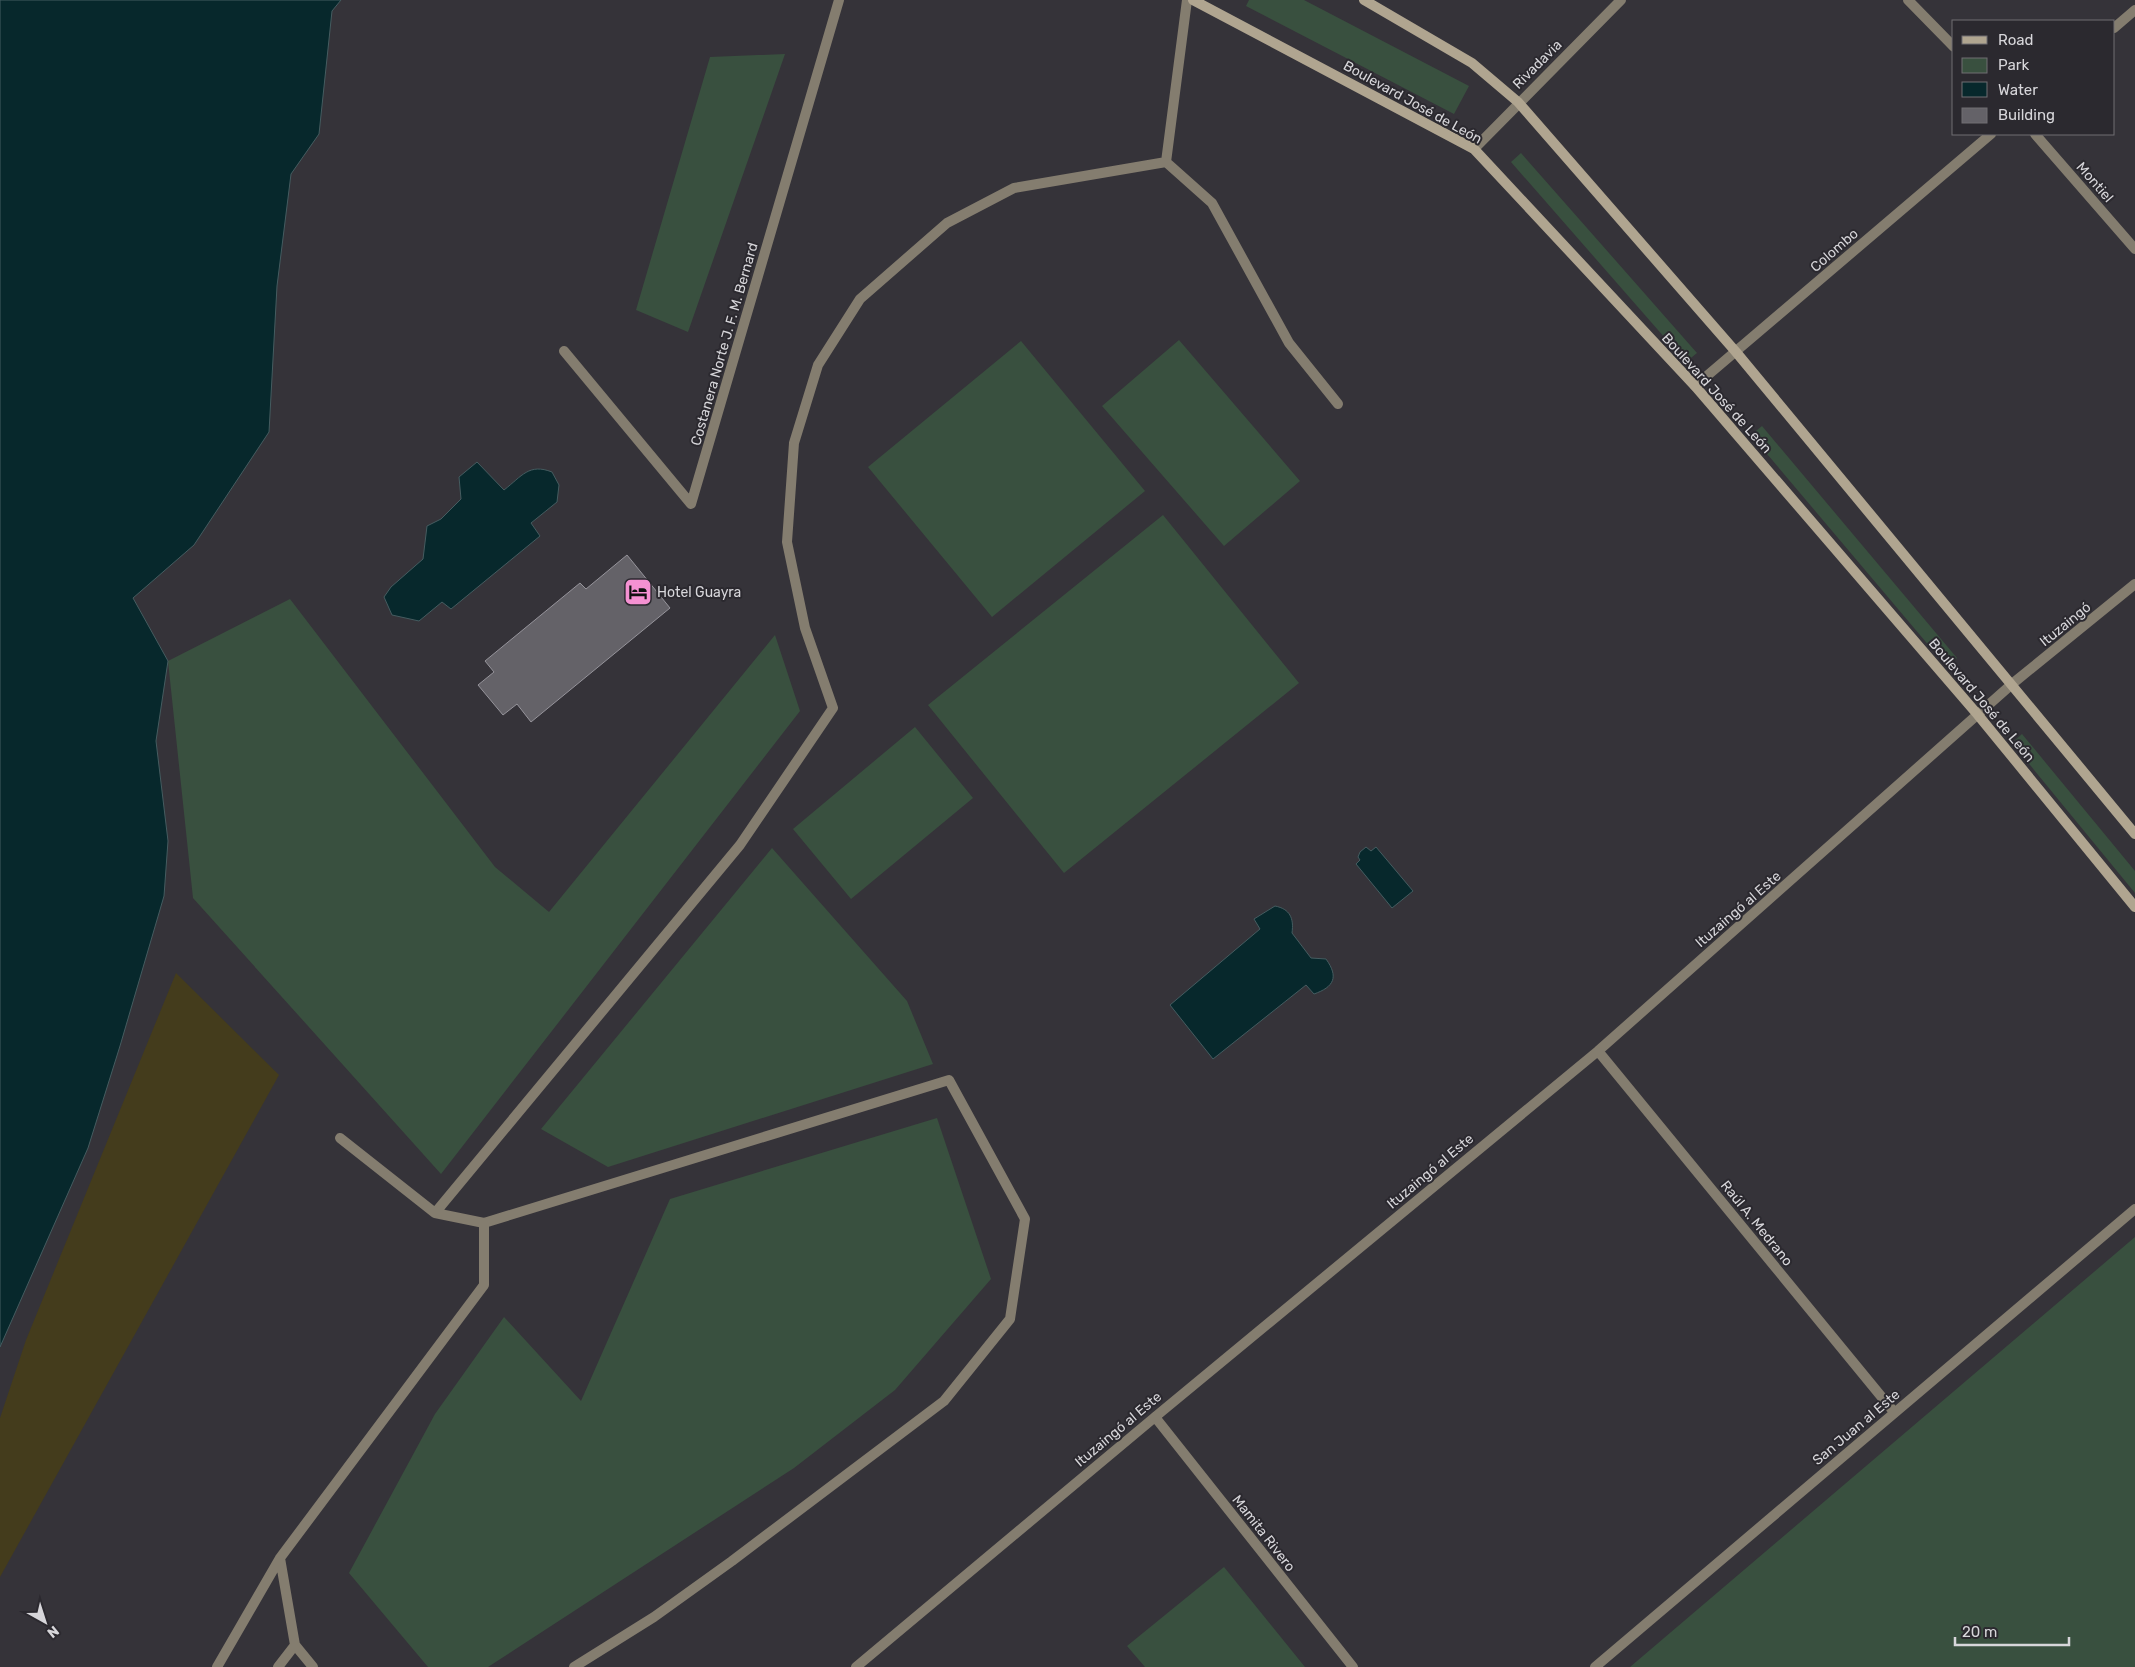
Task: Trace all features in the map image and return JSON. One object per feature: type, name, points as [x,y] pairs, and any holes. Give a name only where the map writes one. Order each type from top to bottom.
[{"type":"main road","name":"Boulevard José de León","points":[[1193,0],[1474,149],[1695,386],[1978,715],[2135,907]]},
{"type":"main road","points":[[1364,0],[1472,63],[1518,102],[1736,352],[2135,834]]},
{"type":"street","name":"Costanera Norte J. F. M. Bernard","points":[[564,350],[691,504],[839,0]]},
{"type":"street","points":[[1166,162],[1187,0]]},
{"type":"street","name":"Rivadavia","points":[[1474,149],[1518,102],[1621,0]]},
{"type":"street","points":[[1908,0],[1952,45]]},
{"type":"street","points":[[2115,27],[2135,10]]},
{"type":"street","name":"Colombo","points":[[1695,386],[1990,135]]},
{"type":"street","name":"Montiel","points":[[2036,135],[2135,249]]},
{"type":"street","points":[[1166,162],[1212,203],[1289,343],[1338,404]]},
{"type":"street","points":[[435,1212],[740,844],[833,708],[805,628],[787,542],[794,443],[818,365],[860,298],[947,222],[1014,188],[1166,162]]},
{"type":"street","name":"Ituzaingó","points":[[2012,684],[2135,584]]},
{"type":"street","name":"Ituzaingó al Este","points":[[856,1667],[1598,1051],[2012,684]]},
{"type":"street","name":"Raúl A. Medrano","points":[[1598,1051],[1894,1412]]},
{"type":"street","points":[[340,1138],[435,1212],[484,1223],[949,1080],[1025,1219],[1010,1319],[944,1401],[724,1567],[654,1617],[574,1667]]},
{"type":"street","name":"San Juan al Este","points":[[1595,1667],[2135,1209]]},
{"type":"street","points":[[217,1667],[280,1558],[484,1284],[484,1223]]},
{"type":"street","name":"Mamita Rivero","points":[[1155,1417],[1353,1667]]},
{"type":"street","points":[[280,1558],[294,1645],[313,1667]]},
{"type":"street","points":[[278,1667],[294,1645]]},
{"type":"green space","points":[[1249,0],[1304,0],[1469,86],[1454,114],[1246,6]]},
{"type":"green space","points":[[785,54],[688,332],[636,310],[710,57]]},
{"type":"green space","points":[[1521,153],[1697,353],[1686,362],[1511,162]]},
{"type":"green space","points":[[1179,340],[1300,481],[1224,546],[1102,406]]},
{"type":"green space","points":[[1021,341],[1145,491],[992,617],[868,467]]},
{"type":"green space","points":[[1762,426],[1957,658],[1947,667],[1751,435]]},
{"type":"green space","points":[[1163,515],[1299,683],[1064,873],[928,705]]},
{"type":"green space","points":[[290,599],[495,867],[549,912],[775,635],[800,711],[441,1174],[193,898],[168,661]]},
{"type":"green space","points":[[915,727],[973,798],[851,899],[793,829]]},
{"type":"green space","points":[[2022,734],[2135,871],[2135,893],[2012,743]]},
{"type":"green space","points":[[772,848],[907,1001],[933,1064],[608,1167],[541,1129]]},
{"type":"green space","points":[[937,1118],[991,1279],[895,1390],[794,1468],[488,1667],[428,1667],[349,1573],[435,1414],[504,1317],[581,1401],[670,1199]]},
{"type":"green space","points":[[2135,1237],[2135,1667],[1630,1667]]},
{"type":"green space","points":[[1224,1567],[1305,1667],[1145,1667],[1127,1646]]},
{"type":"sand","points":[[176,973],[279,1075],[0,1577],[0,1418],[26,1340]]},
{"type":"water","points":[[0,0],[341,0],[332,11],[319,134],[291,174],[277,286],[269,432],[194,545],[133,598],[168,661],[156,741],[168,841],[164,896],[88,1148],[0,1347]]},
{"type":"water","points":[[477,462],[504,490],[531,470],[537,469],[552,472],[559,485],[557,502],[531,523],[540,536],[451,609],[442,602],[419,621],[392,615],[384,597],[391,587],[423,559],[427,526],[441,519],[461,499],[459,477]]},
{"type":"water","points":[[1366,847],[1371,851],[1376,847],[1413,891],[1392,908],[1356,864],[1360,860],[1358,857],[1360,852]]},
{"type":"water","points":[[1275,906],[1284,909],[1290,915],[1292,933],[1311,958],[1326,959],[1332,971],[1332,981],[1326,988],[1314,994],[1306,985],[1213,1059],[1170,1005],[1260,929],[1254,919]]},
{"type":"building","points":[[627,555],[670,608],[531,722],[517,704],[503,715],[478,685],[494,672],[485,661],[580,583],[586,589]]},
{"type":"place","name":"Hotel Guayra","points":[[638,592]]}]
